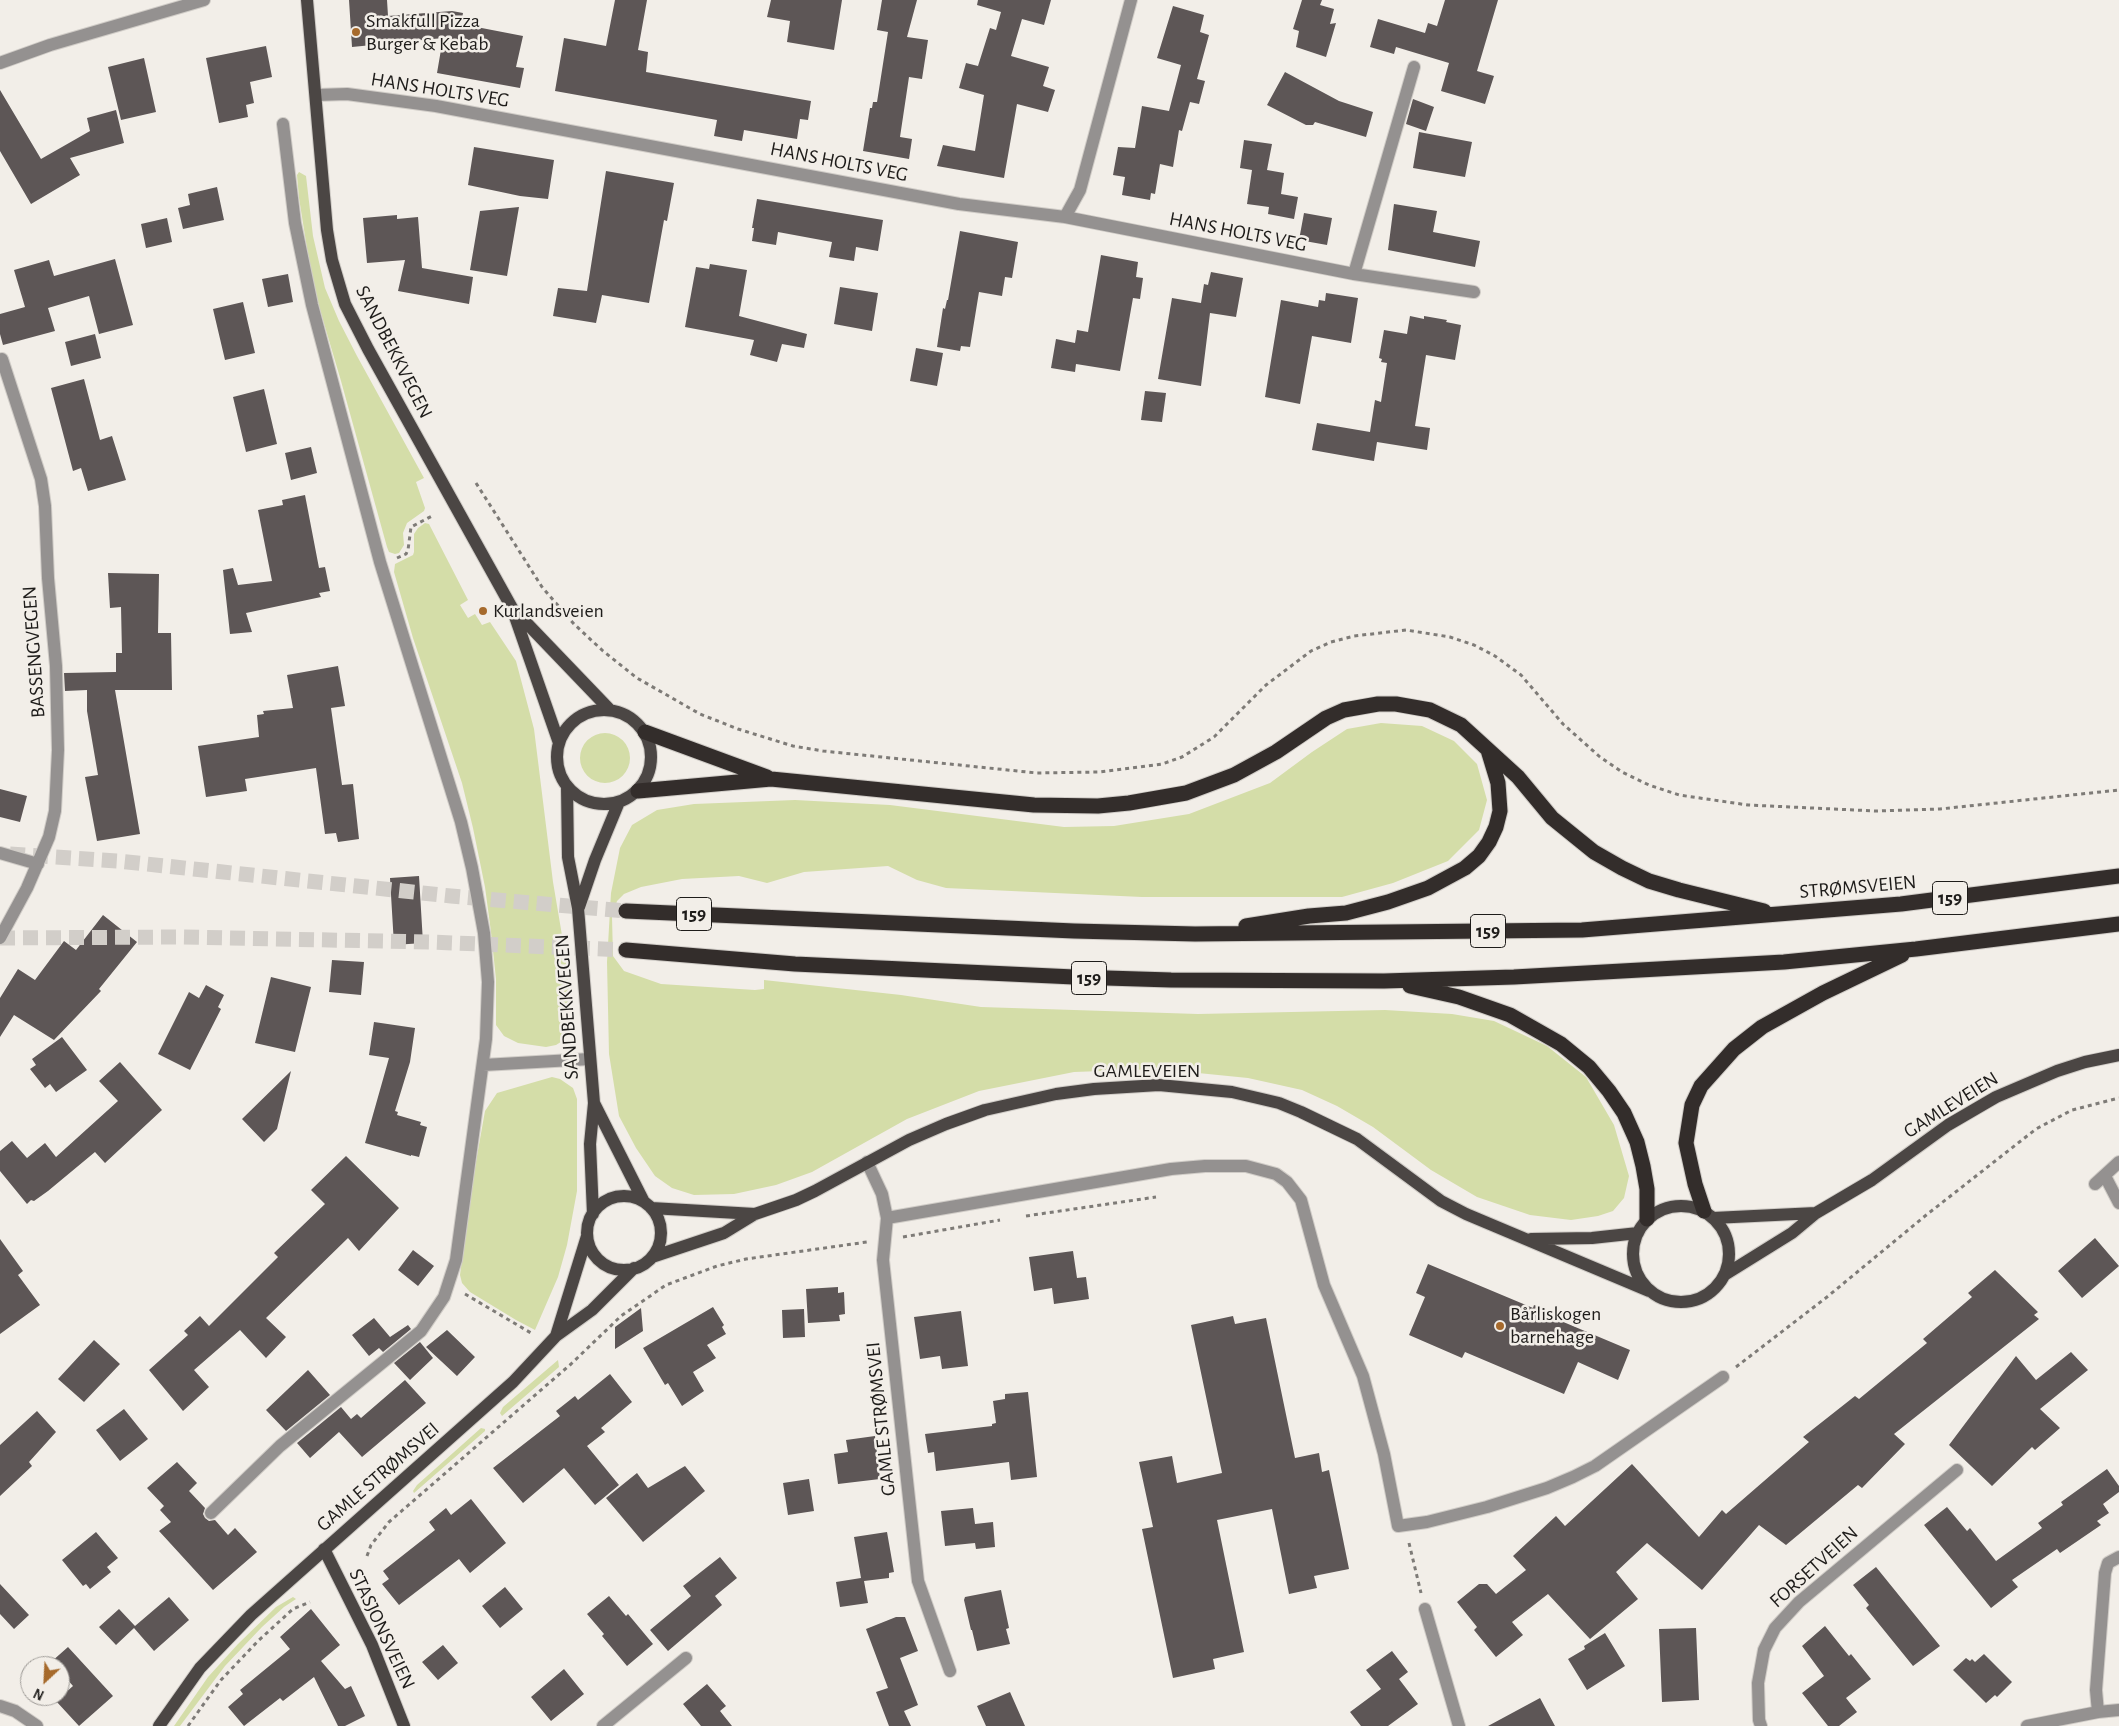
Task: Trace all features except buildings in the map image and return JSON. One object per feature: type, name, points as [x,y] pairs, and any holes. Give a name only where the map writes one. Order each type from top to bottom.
[{"type":"highway","points":[[638,790],[771,779],[1034,805],[1098,806],[1129,804],[1168,797],[1210,785],[1259,763],[1326,718],[1344,710],[1378,704],[1414,706],[1445,716],[1467,730],[1518,777],[1552,818],[1594,852],[1622,868],[1649,881],[1679,890],[1780,915]]},
{"type":"highway","points":[[645,732],[771,779]]},
{"type":"highway","points":[[1195,934],[1309,916],[1346,913],[1388,902],[1428,888],[1465,868],[1479,856],[1489,842],[1496,827],[1500,811],[1498,783],[1487,749]]},
{"type":"highway","name":"STRØMSVEIEN","points":[[1780,915],[1902,904],[2119,876]]},
{"type":"highway","name":"159","points":[[626,911],[1064,931],[1195,934],[1582,930],[1780,915]]},
{"type":"highway","name":"159","points":[[626,950],[795,964],[1074,977],[1207,981],[1384,981],[1702,968],[1916,949],[2119,924]]},
{"type":"highway","points":[[1709,1214],[1695,1184],[1686,1143],[1692,1105],[1701,1086],[1734,1049],[1762,1026],[1785,1012],[1866,971],[1916,949]]},
{"type":"highway","points":[[1384,981],[1459,996],[1510,1015],[1561,1044],[1589,1067],[1610,1090],[1624,1113],[1637,1142],[1646,1181],[1647,1219]]},
{"type":"main road","name":"SANDBEKKVEGEN","points":[[307,0],[327,230],[332,260],[345,304],[368,349],[512,608],[559,743]]},
{"type":"main road","name":"SANDBEKKVEGEN","points":[[512,608],[610,710]]},
{"type":"main road","points":[[597,710],[610,710],[624,713],[636,721],[645,732],[651,747],[652,762],[647,778],[638,790],[619,802],[605,804],[591,802],[578,796],[567,786],[558,765],[559,743],[565,731],[579,718],[597,710]]},
{"type":"main road","name":"SANDBEKKVEGEN","points":[[567,786],[568,857],[578,908],[594,1103],[590,1144],[592,1214]]},
{"type":"main road","name":"SANDBEKKVEGEN","points":[[578,908],[619,802]]},
{"type":"main road","name":"GAMLEVEIEN","points":[[1726,1274],[1792,1233],[1816,1213],[1872,1180],[1948,1124],[1996,1096],[2057,1071],[2085,1062],[2119,1055]]},
{"type":"main road","name":"GAMLEVEIEN","points":[[652,1257],[724,1233],[755,1214],[796,1200],[867,1162],[946,1124],[1022,1100],[1056,1094],[1130,1086],[1159,1086],[1211,1089],[1279,1103],[1320,1120],[1357,1139],[1441,1201],[1487,1224],[1649,1290]]},
{"type":"main road","name":"SANDBEKKVEGEN","points":[[594,1103],[648,1205]]},
{"type":"main road","points":[[556,1336],[592,1214],[600,1205],[610,1199],[621,1196],[633,1197],[648,1205],[659,1222],[661,1238],[658,1248],[652,1257],[634,1268],[623,1270],[603,1263],[592,1251],[587,1236]]},
{"type":"main road","name":"GAMLEVEIEN","points":[[648,1205],[755,1214]]},
{"type":"main road","points":[[1675,1206],[1690,1206],[1709,1214],[1721,1226],[1727,1237],[1730,1250],[1726,1274],[1710,1294],[1698,1300],[1672,1302],[1660,1298],[1649,1290],[1635,1270],[1633,1257],[1638,1233],[1647,1219],[1660,1210],[1675,1206]]},
{"type":"main road","name":"GAMLEVEIEN","points":[[1709,1214],[1816,1213]]},
{"type":"main road","name":"GAMLEVEIEN","points":[[1527,1239],[1592,1238],[1638,1233]]},
{"type":"main road","name":"GAMLE STRØMSVEI","points":[[159,1726],[183,1690],[219,1647],[264,1602],[513,1382],[556,1336],[592,1310],[634,1268]]},
{"type":"main road","name":"STASJONSVEIEN","points":[[324,1549],[372,1645],[404,1726]]},
{"type":"street","points":[[0,63],[50,45],[204,0]]},
{"type":"street","points":[[1065,217],[1080,190],[1131,0]]},
{"type":"street","points":[[1354,274],[1414,67]]},
{"type":"street","name":"HANS HOLTS VEG","points":[[316,95],[347,94],[428,105],[959,204],[1065,217],[1354,274],[1474,292]]},
{"type":"street","points":[[211,1513],[280,1446],[421,1331],[435,1313],[449,1284],[456,1260],[487,1030],[488,982],[484,933],[472,868],[461,822],[380,562],[303,264],[295,223],[283,124]]},
{"type":"street","name":"BASSENGVEGEN","points":[[0,938],[38,864],[49,836],[55,811],[58,750],[56,666],[48,578],[45,506],[41,479],[2,359]]},
{"type":"street","points":[[0,853],[38,864]]},
{"type":"street","points":[[483,1065],[590,1059]]},
{"type":"street","name":"GAMLE STRØMSVEI","points":[[867,1162],[882,1194],[887,1218],[883,1260],[918,1581],[950,1671]]},
{"type":"street","points":[[2119,1162],[2100,1180],[2119,1203]]},
{"type":"street","points":[[887,1218],[1171,1169],[1204,1166],[1246,1166],[1276,1174],[1287,1182],[1301,1200],[1324,1285],[1356,1359],[1372,1408],[1384,1454],[1398,1526],[1427,1522],[1487,1507],[1547,1488],[1573,1477],[1595,1466],[1723,1378]]},
{"type":"street","name":"FORSETVEIEN","points":[[1761,1726],[1759,1720],[1758,1683],[1764,1650],[1775,1628],[1799,1602],[1957,1470]]},
{"type":"street","points":[[2098,1712],[2096,1690],[2105,1573],[2108,1563],[2119,1557]]},
{"type":"street","points":[[1425,1609],[1459,1726]]},
{"type":"street","points":[[603,1726],[686,1658]]},
{"type":"street","points":[[0,1706],[15,1710],[37,1726]]},
{"type":"street","points":[[2027,1726],[2098,1712],[2119,1710]]},
{"type":"path","points":[[476,483],[542,586],[574,624],[603,651],[645,683],[700,714],[738,729],[792,746],[1037,773],[1099,772],[1162,764],[1182,757],[1214,737],[1266,685],[1311,652],[1331,642],[1354,636],[1406,630],[1450,637],[1474,645],[1495,656],[1520,675],[1563,724],[1600,757],[1622,772],[1649,785],[1679,795],[1748,805],[1876,811],[1940,808],[2119,790]]},
{"type":"path","points":[[380,562],[406,554],[411,527],[432,516]]},
{"type":"path","points":[[1723,1378],[2036,1129],[2072,1110],[2119,1098]]},
{"type":"path","points":[[1024,1216],[1156,1197]]},
{"type":"path","points":[[367,1556],[375,1540],[389,1522],[564,1371],[620,1316],[666,1285],[717,1266],[746,1260],[926,1234],[1006,1219]]},
{"type":"path","points":[[449,1284],[531,1333]]},
{"type":"path","points":[[1405,1525],[1425,1609]]},
{"type":"path","points":[[188,1726],[221,1680],[258,1641],[293,1609],[310,1602]]},
{"type":"green space","points":[[299,172],[306,176],[313,236],[325,288],[357,356],[424,478],[416,482],[425,508],[424,511],[407,523],[403,533],[404,545],[399,553],[389,552],[387,547],[313,286],[299,198],[297,175]]},
{"type":"green space","points":[[425,523],[429,524],[468,600],[460,605],[468,618],[475,614],[482,625],[490,622],[516,661],[534,729],[553,882],[565,953],[572,1021],[570,1030],[564,1040],[556,1045],[546,1047],[518,1043],[504,1036],[496,1025],[496,979],[491,932],[485,887],[473,828],[462,783],[413,638],[394,572],[395,564],[413,555],[414,534]]},
{"type":"green space","points":[[1381,723],[1422,726],[1454,741],[1477,764],[1487,800],[1479,830],[1448,861],[1393,883],[1342,897],[1142,897],[946,888],[917,880],[888,866],[804,872],[767,883],[739,876],[682,879],[641,887],[624,894],[617,901],[612,917],[613,956],[624,971],[661,984],[755,990],[764,989],[764,980],[901,995],[981,1007],[1198,1014],[1385,1010],[1452,1014],[1494,1021],[1547,1046],[1586,1077],[1614,1125],[1629,1176],[1624,1198],[1613,1211],[1598,1216],[1571,1220],[1530,1215],[1477,1197],[1431,1170],[1373,1127],[1337,1106],[1302,1090],[1248,1078],[1158,1069],[1074,1072],[979,1091],[907,1119],[812,1172],[776,1185],[734,1194],[694,1195],[672,1188],[655,1176],[636,1148],[619,1116],[609,1054],[607,962],[611,893],[620,848],[632,825],[657,810],[694,804],[795,800],[890,805],[1064,827],[1114,826],[1189,814],[1270,783],[1347,729]]},
{"type":"green space","points":[[605,733],[614,735],[625,744],[630,758],[628,767],[619,778],[605,783],[596,781],[585,772],[580,758],[582,749],[591,738]]},
{"type":"green space","points":[[552,1077],[560,1079],[573,1088],[577,1099],[577,1191],[567,1245],[558,1277],[535,1330],[470,1292],[462,1283],[460,1275],[472,1184],[485,1111],[497,1093]]},
{"type":"green space","points":[[558,1360],[559,1367],[502,1416],[500,1413],[503,1407]]},
{"type":"green space","points":[[481,1428],[485,1429],[485,1431],[414,1493],[413,1491],[417,1485]]},
{"type":"green space","points":[[293,1597],[296,1599],[262,1627],[225,1666],[180,1726],[174,1726],[208,1677],[238,1644],[276,1607]]},
{"type":"tunnel","points":[[10,854],[118,861],[451,896],[626,911]]},
{"type":"tunnel","points":[[0,938],[181,937],[429,942],[626,950]]},
{"type":"place","name":"Smakfull Pizza Burger & Kebab","points":[[356,32]]},
{"type":"place","name":"Kurlandsveien","points":[[483,611]]},
{"type":"place","name":"Bårliskogen barnehage","points":[[1500,1326]]}]
